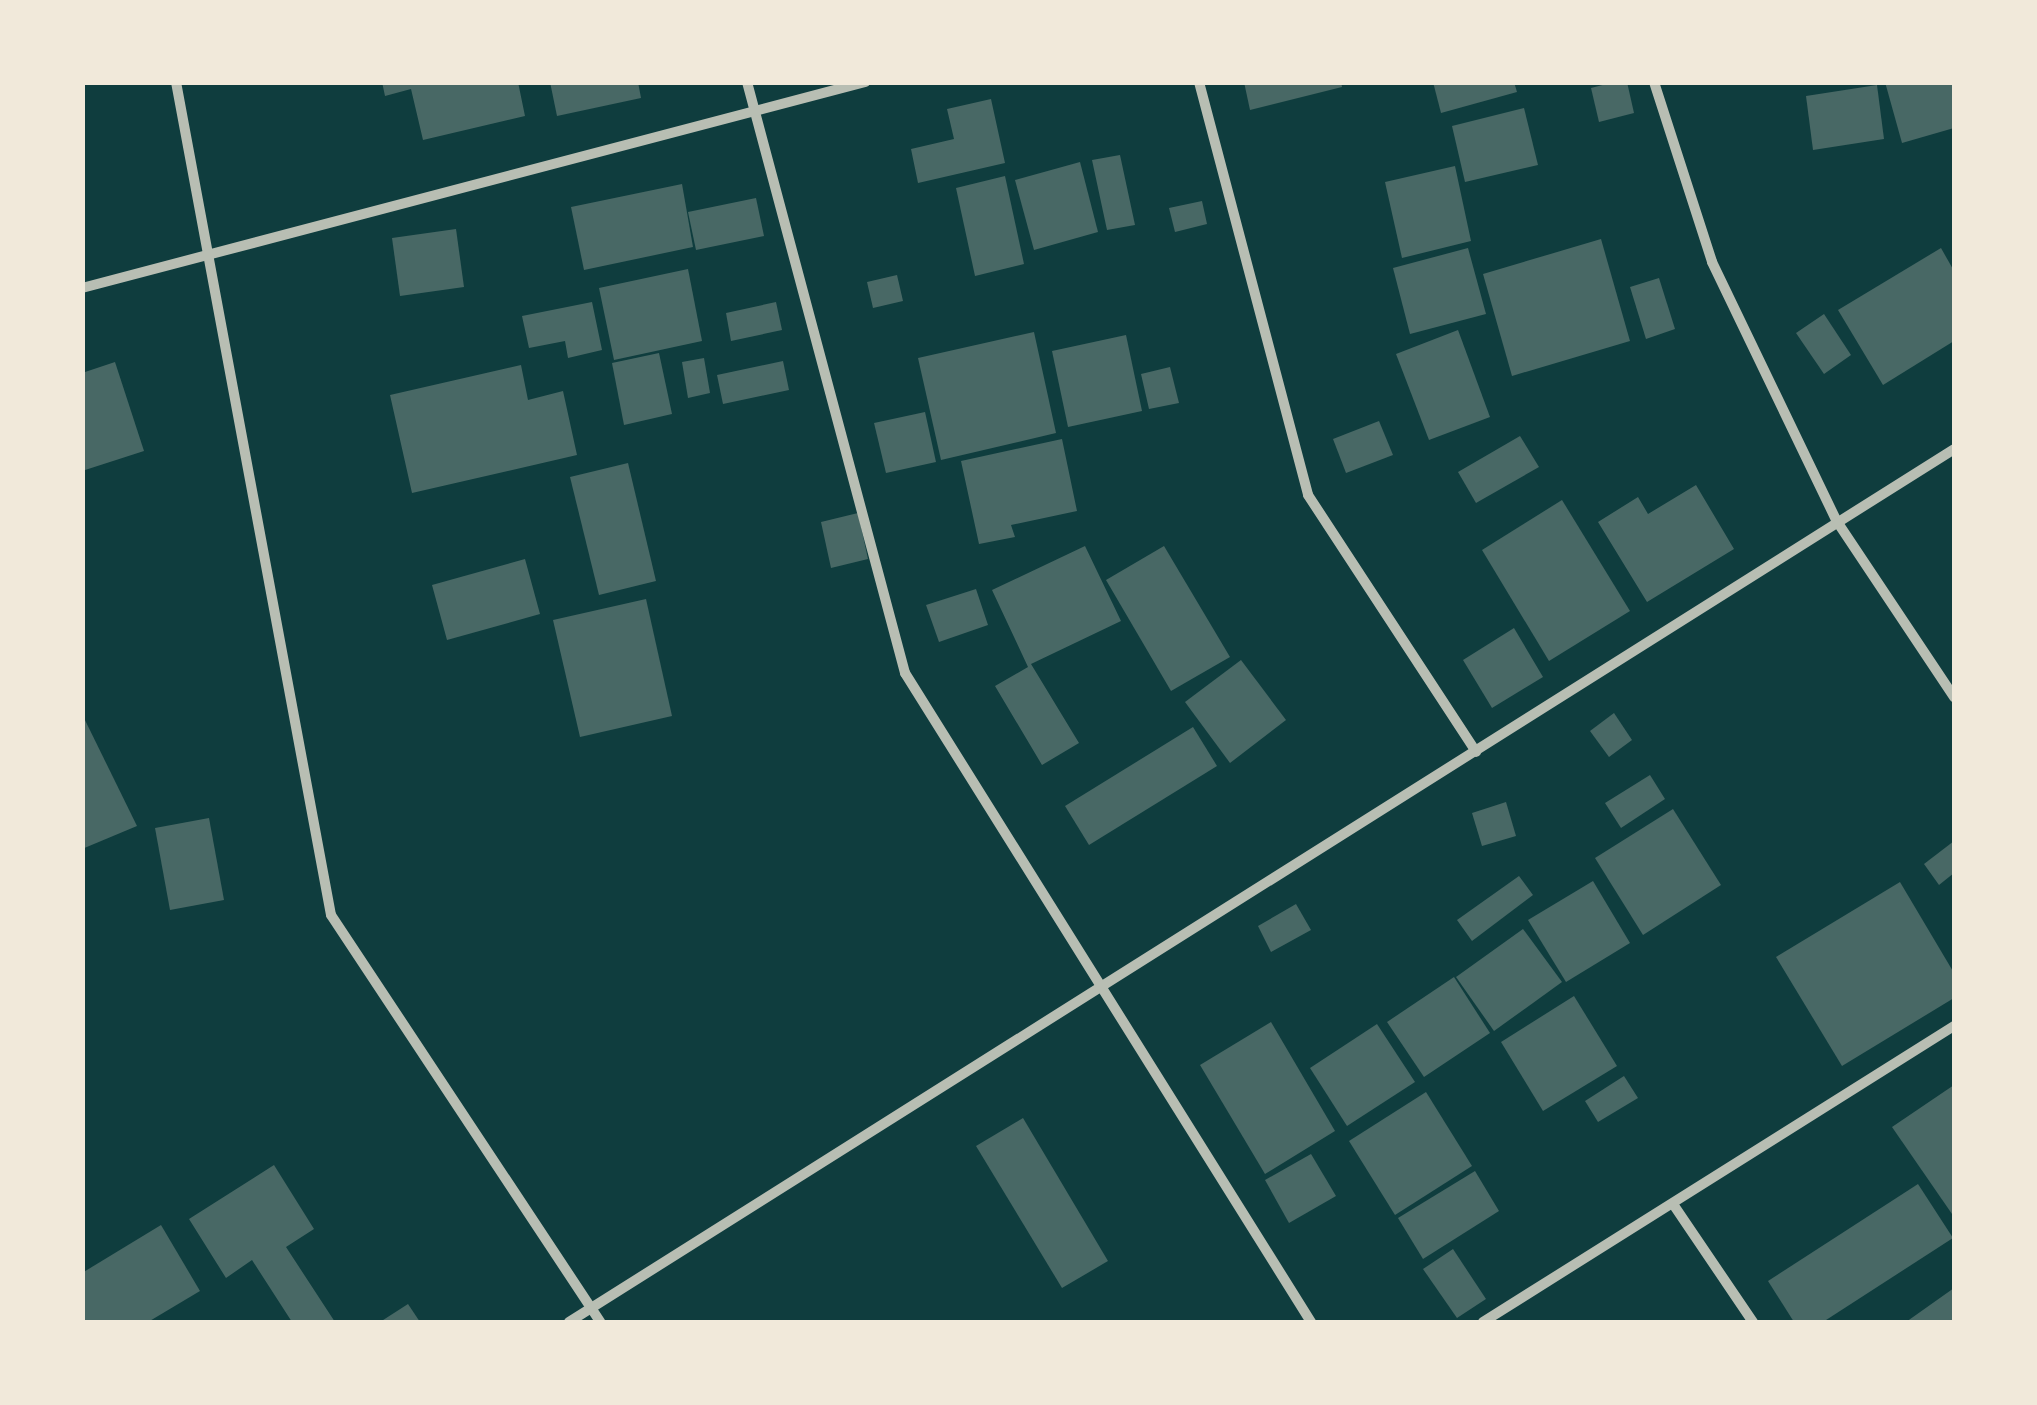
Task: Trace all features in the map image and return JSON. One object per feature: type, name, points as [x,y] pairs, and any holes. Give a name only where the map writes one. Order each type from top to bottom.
[{"type":"street","points":[[176,82],[331,915],[600,1322]]},
{"type":"street","points":[[747,82],[905,673],[1311,1322]]},
{"type":"street","points":[[82,288],[210,251],[866,82]]},
{"type":"street","points":[[1199,82],[1308,495],[1476,752]]},
{"type":"street","points":[[1654,82],[1712,262],[1836,520],[1954,697]]},
{"type":"street","points":[[569,1322],[1476,752],[1836,520],[1954,450]]},
{"type":"street","points":[[1483,1322],[1954,1026]]},
{"type":"street","points":[[1672,1204],[1753,1322]]},
{"type":"building","points":[[382,82],[518,82],[525,116],[423,140],[411,89],[385,96]]},
{"type":"building","points":[[550,82],[638,82],[641,98],[557,116]]},
{"type":"building","points":[[1244,82],[1341,82],[1342,87],[1250,110]]},
{"type":"building","points":[[1433,82],[1514,82],[1517,92],[1441,113]]},
{"type":"building","points":[[1627,82],[1634,113],[1599,122],[1591,88]]},
{"type":"building","points":[[1885,82],[1954,82],[1954,128],[1902,143]]},
{"type":"building","points":[[1877,85],[1884,139],[1813,150],[1806,96]]},
{"type":"building","points":[[991,99],[1005,163],[918,183],[911,149],[954,139],[947,109]]},
{"type":"building","points":[[1524,108],[1538,165],[1465,182],[1452,126]]},
{"type":"building","points":[[1120,155],[1135,225],[1107,230],[1092,160]]},
{"type":"building","points":[[1080,162],[1098,232],[1034,250],[1015,180]]},
{"type":"building","points":[[1455,166],[1471,241],[1402,258],[1385,182]]},
{"type":"building","points":[[1005,176],[1024,264],[975,276],[956,188]]},
{"type":"building","points":[[682,184],[693,247],[584,270],[571,207]]},
{"type":"building","points":[[756,198],[764,236],[696,250],[688,212]]},
{"type":"building","points":[[1202,201],[1207,224],[1175,232],[1169,208]]},
{"type":"building","points":[[456,229],[464,287],[400,296],[392,238]]},
{"type":"building","points":[[1601,239],[1630,341],[1512,376],[1483,274]]},
{"type":"building","points":[[1468,248],[1486,314],[1410,334],[1393,268]]},
{"type":"building","points":[[1941,248],[1954,271],[1954,341],[1883,385],[1838,310]]},
{"type":"building","points":[[688,269],[702,341],[614,360],[599,288]]},
{"type":"building","points":[[897,275],[903,301],[873,308],[867,282]]},
{"type":"building","points":[[1659,278],[1675,329],[1646,339],[1630,287]]},
{"type":"building","points":[[592,302],[602,350],[568,358],[565,341],[529,348],[522,316]]},
{"type":"building","points":[[776,302],[782,330],[731,341],[726,313]]},
{"type":"building","points":[[1824,314],[1851,355],[1824,374],[1796,333]]},
{"type":"building","points":[[1458,330],[1490,417],[1429,440],[1396,354]]},
{"type":"building","points":[[1034,332],[1056,433],[941,460],[918,358]]},
{"type":"building","points":[[1126,335],[1142,411],[1068,427],[1052,351]]},
{"type":"building","points":[[659,353],[672,414],[624,425],[612,363]]},
{"type":"building","points":[[704,358],[710,393],[688,398],[682,362]]},
{"type":"building","points":[[783,361],[789,390],[723,404],[717,375]]},
{"type":"building","points":[[115,362],[144,451],[82,471],[82,373]]},
{"type":"building","points":[[521,365],[528,400],[563,391],[577,455],[412,493],[390,395]]},
{"type":"building","points":[[1170,367],[1179,403],[1149,409],[1141,374]]},
{"type":"building","points":[[925,412],[936,462],[886,473],[874,423]]},
{"type":"building","points":[[1379,421],[1393,455],[1346,473],[1333,439]]},
{"type":"building","points":[[1520,436],[1539,467],[1476,503],[1458,472]]},
{"type":"building","points":[[1062,439],[1077,511],[1011,525],[1015,537],[979,544],[961,461]]},
{"type":"building","points":[[628,463],[656,581],[599,595],[570,477]]},
{"type":"building","points":[[1696,485],[1734,549],[1647,602],[1598,522],[1638,497],[1648,514]]},
{"type":"building","points":[[1562,500],[1630,611],[1549,661],[1482,550]]},
{"type":"building","points":[[858,513],[868,559],[831,568],[821,522]]},
{"type":"building","points":[[1085,546],[1121,621],[1031,664],[1079,743],[1042,765],[995,686],[1028,667],[992,590]]},
{"type":"building","points":[[1164,546],[1230,657],[1171,691],[1106,580]]},
{"type":"building","points":[[525,559],[540,614],[447,640],[432,585]]},
{"type":"building","points":[[976,589],[988,625],[939,642],[926,605]]},
{"type":"building","points":[[646,599],[672,716],[580,737],[553,620]]},
{"type":"building","points":[[1514,628],[1543,677],[1492,708],[1463,660]]},
{"type":"building","points":[[1241,660],[1286,720],[1230,763],[1185,702]]},
{"type":"building","points":[[1614,713],[1632,740],[1609,757],[1590,731]]},
{"type":"building","points":[[82,714],[137,826],[82,849]]},
{"type":"building","points":[[1193,727],[1217,766],[1089,845],[1065,806]]},
{"type":"building","points":[[1650,775],[1665,799],[1621,828],[1605,803]]},
{"type":"building","points":[[1506,802],[1516,836],[1482,846],[1472,813]]},
{"type":"building","points":[[1673,809],[1721,885],[1643,935],[1595,858]]},
{"type":"building","points":[[209,818],[224,900],[170,910],[155,828]]},
{"type":"building","points":[[1954,841],[1954,873],[1939,885],[1924,864]]},
{"type":"building","points":[[1519,876],[1533,895],[1472,941],[1457,920]]},
{"type":"building","points":[[1593,881],[1630,943],[1566,982],[1528,920]]},
{"type":"building","points":[[1900,882],[1954,973],[1954,998],[1842,1066],[1776,957]]},
{"type":"building","points":[[1296,904],[1311,930],[1271,952],[1258,926]]},
{"type":"building","points":[[1523,929],[1562,982],[1494,1031],[1456,977]]},
{"type":"building","points":[[1454,977],[1490,1033],[1424,1077],[1387,1022]]},
{"type":"building","points":[[1574,996],[1617,1066],[1543,1111],[1501,1042]]},
{"type":"building","points":[[1271,1022],[1335,1131],[1265,1174],[1200,1065]]},
{"type":"building","points":[[1377,1024],[1415,1082],[1347,1126],[1310,1068]]},
{"type":"building","points":[[1624,1076],[1638,1098],[1598,1122],[1585,1101]]},
{"type":"building","points":[[1954,1085],[1954,1212],[1952,1214],[1892,1127]]},
{"type":"building","points":[[1426,1092],[1472,1166],[1395,1215],[1349,1141]]},
{"type":"building","points":[[1023,1118],[1108,1261],[1062,1288],[976,1146]]},
{"type":"building","points":[[1311,1154],[1336,1196],[1289,1223],[1265,1180]]},
{"type":"building","points":[[274,1165],[314,1229],[286,1247],[335,1322],[292,1322],[252,1260],[226,1278],[189,1219]]},
{"type":"building","points":[[1475,1171],[1499,1211],[1423,1259],[1398,1218]]},
{"type":"building","points":[[1918,1184],[1953,1238],[1823,1322],[1794,1322],[1768,1281]]},
{"type":"building","points":[[161,1225],[200,1291],[148,1322],[82,1322],[82,1273]]},
{"type":"building","points":[[1453,1249],[1486,1299],[1457,1318],[1423,1269]]},
{"type":"building","points":[[1954,1288],[1954,1322],[1906,1322]]},
{"type":"building","points":[[408,1304],[420,1322],[380,1322]]}]
